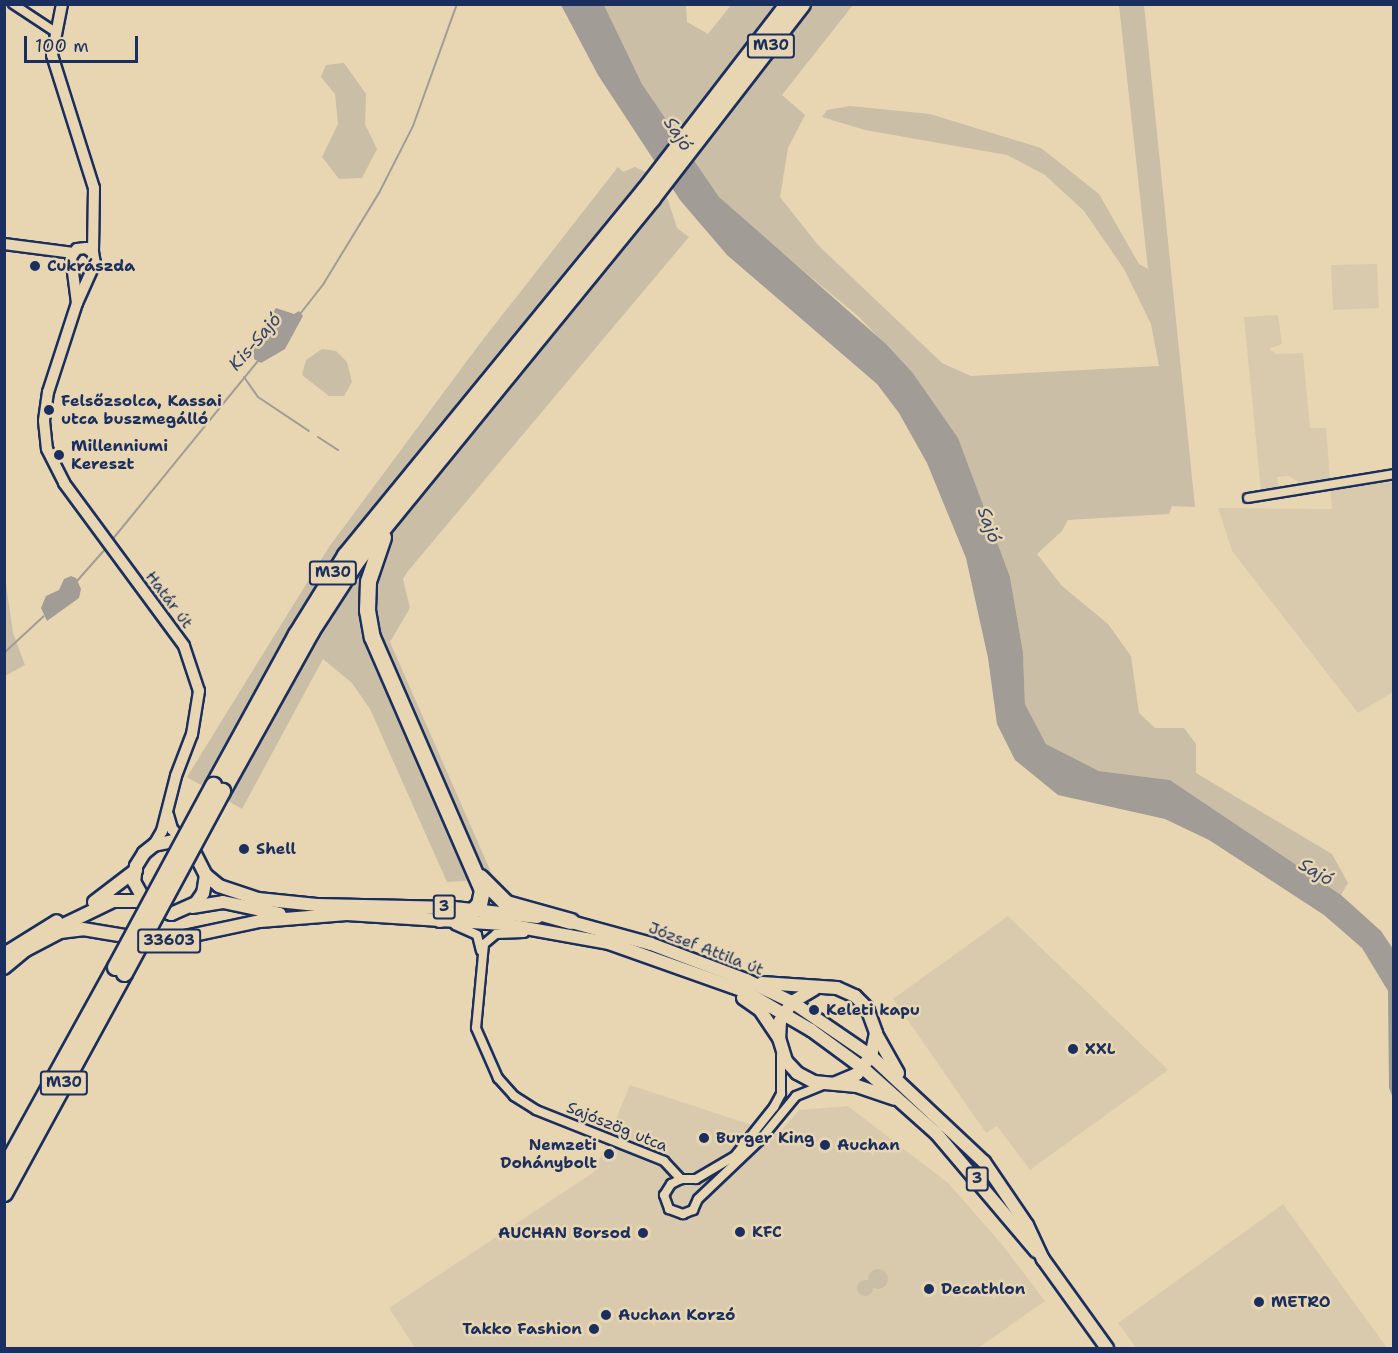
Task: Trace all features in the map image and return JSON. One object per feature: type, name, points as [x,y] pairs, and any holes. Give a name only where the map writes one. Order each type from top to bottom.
[{"type":"highway","name":"M30","points":[[737,82],[788,4]]},
{"type":"highway","name":"M30","points":[[217,788],[334,595],[412,488],[802,4]]},
{"type":"highway","name":"M30","points":[[4,1193],[296,634],[345,555],[648,194]]},
{"type":"highway","points":[[412,488],[373,556],[368,581],[368,623],[376,652],[474,870],[482,895],[474,909],[464,916],[440,919]]},
{"type":"highway","points":[[474,870],[506,903],[572,928]]},
{"type":"highway","name":"M30","points":[[4,1168],[119,970]]},
{"type":"main road","points":[[62,4],[54,31],[54,72],[94,188],[93,253],[95,263],[76,303]]},
{"type":"main road","points":[[76,303],[73,268],[77,250],[93,231]]},
{"type":"main road","points":[[4,244],[93,253]]},
{"type":"main road","points":[[50,248],[73,268],[90,271]]},
{"type":"main road","name":"Határ út","points":[[76,303],[48,392],[44,421],[50,456],[75,498],[176,634],[194,670],[199,702],[168,815],[154,845]]},
{"type":"main road","points":[[168,815],[172,829],[189,847]]},
{"type":"main road","points":[[143,901],[135,887],[136,870],[141,856],[154,845],[173,842],[189,847]]},
{"type":"main road","name":"3","points":[[189,847],[201,858],[206,875]]},
{"type":"main road","points":[[4,954],[102,897],[136,870]]},
{"type":"main road","points":[[191,907],[203,893],[206,875]]},
{"type":"main road","name":"József Attila út","points":[[206,875],[219,886],[245,896],[316,905],[474,909],[572,928],[651,944],[746,980],[871,1056],[916,1095],[984,1162],[1027,1226],[1043,1258],[1107,1348]]},
{"type":"main road","name":"3","points":[[4,968],[47,933],[105,904],[129,898],[143,901],[166,913],[223,902],[297,916]]},
{"type":"main road","name":"József Attila út","points":[[297,916],[397,916],[572,928],[788,1007],[906,1104],[963,1162],[1017,1234],[1043,1258]]},
{"type":"main road","name":"33603","points":[[42,940],[83,929],[161,942],[297,916]]},
{"type":"main road","name":"3","points":[[24,951],[42,940]]},
{"type":"main road","points":[[703,975],[754,1004],[779,1038]]},
{"type":"main road","points":[[746,980],[781,987],[837,988],[855,996],[867,1008],[876,1033],[895,1070],[916,1095]]},
{"type":"main road","points":[[817,988],[788,1007],[779,1038],[781,1051],[797,1074],[830,1084],[866,1089],[906,1104]]},
{"type":"main road","points":[[830,1084],[863,1068],[871,1056],[876,1033]]},
{"type":"street","points":[[13,4],[54,31]]},
{"type":"street","points":[[1248,498],[1394,474]]},
{"type":"street","points":[[397,916],[406,921],[465,927],[477,935],[482,952]]},
{"type":"street","points":[[482,952],[489,938],[503,932],[572,928]]},
{"type":"street","name":"Sajószög utca","points":[[482,952],[476,1028],[485,1057],[503,1084],[536,1110],[664,1161],[685,1180]]},
{"type":"street","points":[[670,1184],[715,1171],[735,1156],[774,1107],[781,1094],[781,1051]]},
{"type":"street","points":[[652,1156],[669,1174],[670,1184],[664,1198],[673,1212],[689,1212],[698,1199],[744,1156],[796,1096],[830,1084]]},
{"type":"street","points":[[685,1180],[698,1199]]},
{"type":"shaded area","points":[[604,5],[686,5],[687,22],[708,34],[731,5],[853,5],[782,95],[805,115],[788,148],[780,197],[818,245],[942,363],[971,376],[1159,366],[1151,324],[1124,269],[1084,211],[1045,175],[1007,155],[865,130],[822,117],[827,110],[850,106],[930,114],[1041,148],[1099,194],[1139,264],[1148,269],[1119,5],[1144,5],[1195,507],[1172,506],[1169,514],[1068,520],[1062,531],[1037,554],[1062,586],[1108,624],[1131,656],[1139,713],[1155,728],[1184,728],[1196,744],[1196,773],[1332,854],[1348,883],[1341,895],[1170,780],[1099,771],[1046,744],[1025,704],[1023,652],[1010,577],[912,372],[858,316],[739,218],[719,197],[642,84]]},
{"type":"shaded area","points":[[344,63],[366,94],[365,124],[377,149],[362,178],[339,179],[322,157],[338,124],[335,94],[321,77],[326,65]]},
{"type":"shaded area","points":[[618,167],[623,172],[635,167],[646,172],[668,200],[677,228],[689,237],[408,571],[403,579],[410,608],[390,642],[494,879],[447,882],[370,709],[352,683],[323,659],[242,809],[187,777],[329,547],[478,346]]},
{"type":"shaded area","points":[[1377,264],[1379,308],[1333,310],[1331,265]]},
{"type":"shaded area","points":[[1278,315],[1282,344],[1269,349],[1277,354],[1303,353],[1310,428],[1326,428],[1330,480],[1302,484],[1289,476],[1277,477],[1279,488],[1261,491],[1244,317]]},
{"type":"shaded area","points":[[322,349],[336,351],[347,362],[352,382],[344,396],[329,396],[302,375],[306,360]]},
{"type":"shaded area","points":[[1393,482],[1393,692],[1358,713],[1232,551],[1218,508],[1332,509],[1330,488]]},
{"type":"shaded area","points":[[4,570],[13,633],[25,665],[5,676]]},
{"type":"shaded area","points":[[1008,916],[1168,1070],[1030,1170],[997,1126],[986,1133],[893,999]]},
{"type":"shaded area","points":[[630,1085],[779,1134],[799,1110],[848,1106],[948,1183],[1000,1242],[1045,1301],[978,1348],[415,1348],[389,1308],[594,1172]]},
{"type":"shaded area","points":[[1283,1204],[1387,1348],[1136,1348],[1118,1323]]},
{"type":"shaded area","points":[[878,1269],[885,1272],[888,1279],[885,1286],[878,1289],[871,1286],[868,1279],[871,1272]]},
{"type":"shaded area","points":[[862,1280],[868,1280],[873,1288],[871,1294],[862,1296],[857,1291],[857,1285]]},
{"type":"water","name":"Sajó","points":[[561,5],[604,5],[642,84],[719,197],[886,344],[912,372],[958,438],[1010,577],[1023,652],[1025,704],[1046,744],[1099,771],[1170,780],[1341,895],[1381,931],[1393,949],[1393,1098],[1389,1088],[1388,991],[1362,948],[1324,915],[1209,840],[1165,819],[1058,795],[1015,760],[997,724],[988,658],[966,558],[927,463],[899,413],[877,384],[727,255],[680,200],[598,75]]},
{"type":"water","points":[[276,308],[294,314],[299,311],[303,316],[285,349],[261,363],[254,359],[253,343]]},
{"type":"water","points":[[71,576],[76,578],[81,589],[79,598],[47,621],[41,608],[46,596],[59,590],[64,579]]},
{"type":"waterway","name":"Kis-Sajó","points":[[300,314],[324,283],[379,193],[413,126],[457,4]]},
{"type":"waterway","name":"Kis-Sajó","points":[[112,540],[258,361]]},
{"type":"waterway","points":[[244,377],[258,397],[309,431]]},
{"type":"waterway","points":[[318,437],[338,450]]},
{"type":"waterway","name":"Kis-Sajó","points":[[77,581],[107,547]]},
{"type":"waterway","name":"Kis-Sajó","points":[[4,653],[44,616]]},
{"type":"place","name":"Cukrászda","points":[[35,266]]},
{"type":"place","name":"Felsőzsolca, Kassai utca buszmegálló","points":[[49,410]]},
{"type":"place","name":"Millenniumi Kereszt","points":[[59,455]]},
{"type":"place","name":"Shell","points":[[244,849]]},
{"type":"place","name":"Keleti kapu","points":[[814,1010]]},
{"type":"place","name":"XXL","points":[[1073,1049]]},
{"type":"place","name":"Burger King","points":[[704,1138]]},
{"type":"place","name":"Auchan","points":[[825,1145]]},
{"type":"place","name":"Nemzeti Dohánybolt","points":[[609,1154]]},
{"type":"place","name":"KFC","points":[[740,1232]]},
{"type":"place","name":"AUCHAN Borsod","points":[[643,1233]]},
{"type":"place","name":"Decathlon","points":[[929,1289]]},
{"type":"place","name":"METRO","points":[[1259,1302]]},
{"type":"place","name":"Auchan Korzó","points":[[606,1315]]},
{"type":"place","name":"Takko Fashion","points":[[594,1329]]}]
